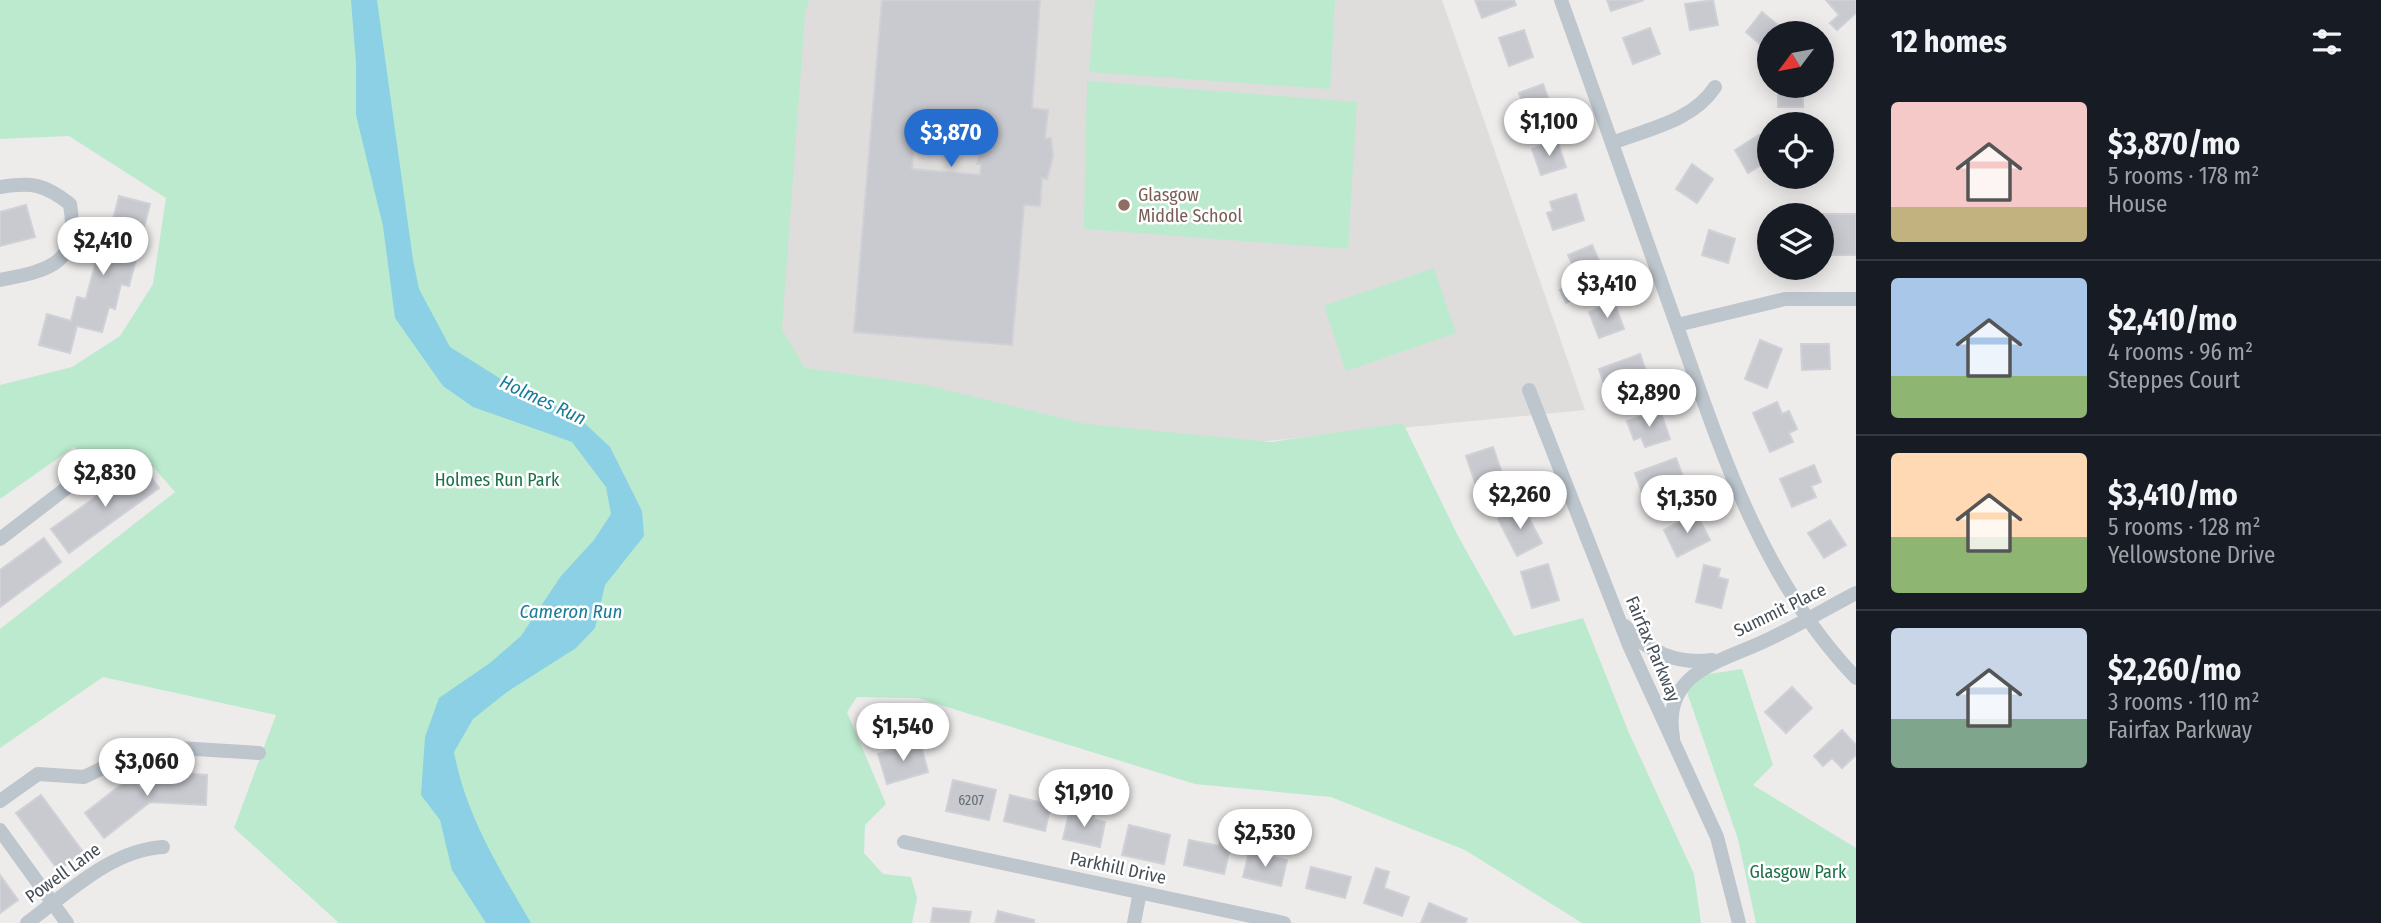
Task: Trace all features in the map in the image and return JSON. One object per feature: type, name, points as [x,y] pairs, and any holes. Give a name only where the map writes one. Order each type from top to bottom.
[{"type":"street","points":[[1561,0],[1736,489],[1756,533],[1808,619],[1856,678]]},
{"type":"street","points":[[1612,143],[1685,116],[1699,107],[1715,87]]},
{"type":"street","points":[[0,187],[21,184],[48,187],[70,204],[73,225],[68,252],[53,266],[0,280]]},
{"type":"street","points":[[1677,325],[1775,300],[1856,299]]},
{"type":"street","name":"Fairfax Parkway","points":[[1529,390],[1614,609],[1717,837],[1733,890],[1739,923]]},
{"type":"street","points":[[0,539],[82,476]]},
{"type":"street","name":"Summit Place","points":[[1675,749],[1672,719],[1682,688],[1699,671],[1856,593]]},
{"type":"street","name":"Summit Place","points":[[1614,609],[1632,635],[1665,656],[1684,661],[1721,659]]},
{"type":"street","points":[[0,800],[38,774],[84,777],[138,751],[179,748],[259,753]]},
{"type":"street","points":[[0,830],[67,923]]},
{"type":"street","name":"Parkhill Drive","points":[[904,842],[1284,923]]},
{"type":"street","name":"Powell Lane","points":[[27,923],[115,859],[133,852],[163,847]]},
{"type":"street","points":[[1134,923],[1140,892]]},
{"type":"shaded area","name":"Glasgow Middle School","points":[[727,0],[1442,0],[1585,410],[1020,465],[744,436]]},
{"type":"green space","name":"Holmes Run Park","points":[[0,0],[809,0],[805,14],[782,329],[805,368],[926,385],[1086,424],[1271,442],[1403,423],[1458,536],[1514,636],[1583,618],[1629,733],[1694,874],[1701,923],[1582,923],[1465,850],[1331,797],[1195,784],[918,698],[857,697],[847,712],[886,804],[865,825],[864,853],[883,874],[911,877],[917,898],[912,923],[339,923],[234,828],[276,715],[103,677],[0,748],[0,629],[175,492],[141,453],[101,479],[74,447],[0,499],[0,385],[72,367],[120,336],[153,284],[166,198],[69,136],[0,139]]},
{"type":"green space","points":[[1095,0],[1335,0],[1330,89],[1089,72]]},
{"type":"green space","points":[[1087,81],[1357,102],[1348,249],[1084,229]]},
{"type":"green space","points":[[1434,268],[1456,333],[1346,371],[1324,306]]},
{"type":"green space","name":"Glasgow Park","points":[[1742,669],[1773,765],[1753,785],[1856,848],[1856,923],[1756,923],[1738,839],[1682,678]]},
{"type":"water","name":"Cameron Run","points":[[351,0],[377,0],[419,289],[450,347],[504,381],[579,418],[610,447],[642,511],[644,536],[605,585],[595,628],[576,648],[507,692],[473,719],[454,752],[475,820],[531,923],[486,923],[452,870],[440,820],[421,795],[425,737],[439,698],[490,663],[521,636],[561,576],[594,540],[611,514],[606,487],[572,442],[473,407],[443,386],[395,318],[383,226],[356,115],[356,63]]},
{"type":"building","points":[[882,0],[1040,0],[1032,108],[1048,110],[1045,138],[1051,138],[1053,156],[1047,179],[1042,178],[1040,206],[1024,205],[1012,345],[854,332]],"holes":[[[916,123],[984,129],[977,164],[981,164],[980,175],[912,169]]]},
{"type":"building","points":[[1475,0],[1514,0],[1516,5],[1482,18]]},
{"type":"building","points":[[1607,0],[1644,0],[1611,11]]},
{"type":"building","points":[[1713,0],[1718,25],[1690,30],[1685,4]]},
{"type":"building","points":[[1826,0],[1856,0],[1856,13],[1837,30],[1832,21],[1839,15]]},
{"type":"building","points":[[1762,12],[1773,21],[1757,21],[1757,41],[1746,32]]},
{"type":"building","points":[[1650,28],[1660,54],[1633,64],[1623,38]]},
{"type":"building","points":[[1524,30],[1533,57],[1509,66],[1499,38]]},
{"type":"building","points":[[1543,84],[1553,111],[1529,120],[1519,93]]},
{"type":"building","points":[[1778,98],[1803,98],[1803,107],[1778,107]]},
{"type":"building","points":[[1757,136],[1757,167],[1748,173],[1735,150]]},
{"type":"building","points":[[1557,140],[1566,167],[1541,175],[1532,149]]},
{"type":"building","points":[[1692,164],[1713,179],[1697,203],[1676,189]]},
{"type":"building","points":[[1576,194],[1584,220],[1553,230],[1547,213],[1553,211],[1550,202]]},
{"type":"building","points":[[119,196],[150,204],[129,286],[121,284],[115,309],[109,307],[102,332],[77,326],[70,353],[39,345],[47,314],[71,321],[77,297],[86,299],[100,246],[106,248]]},
{"type":"building","points":[[26,205],[35,237],[0,246],[0,212]]},
{"type":"building","points":[[1834,214],[1856,214],[1856,255],[1834,255]]},
{"type":"building","points":[[1709,230],[1735,239],[1728,263],[1702,255]]},
{"type":"building","points":[[1592,245],[1605,274],[1599,277],[1604,286],[1566,303],[1560,290],[1580,281],[1568,255]]},
{"type":"building","points":[[1614,302],[1624,329],[1599,338],[1589,312]]},
{"type":"building","points":[[1760,340],[1782,349],[1767,388],[1745,379]]},
{"type":"building","points":[[1801,344],[1829,344],[1830,369],[1802,370]]},
{"type":"building","points":[[1640,354],[1651,385],[1620,396],[1614,380],[1604,384],[1599,369]]},
{"type":"building","points":[[1777,402],[1782,414],[1789,411],[1797,429],[1789,433],[1793,442],[1770,452],[1753,413]]},
{"type":"building","points":[[1660,410],[1670,439],[1645,447],[1641,437],[1634,440],[1627,421]]},
{"type":"building","points":[[1493,447],[1506,485],[1479,494],[1466,456]]},
{"type":"building","points":[[1676,458],[1688,490],[1647,506],[1635,473]]},
{"type":"building","points":[[142,464],[159,488],[69,553],[51,529]]},
{"type":"building","points":[[1814,465],[1821,482],[1811,486],[1816,497],[1792,507],[1780,479]]},
{"type":"building","points":[[1523,507],[1542,543],[1517,556],[1498,519]]},
{"type":"building","points":[[1696,513],[1710,540],[1677,557],[1664,530]]},
{"type":"building","points":[[1830,520],[1846,545],[1824,558],[1808,533]]},
{"type":"building","points":[[44,538],[61,562],[0,607],[0,570]]},
{"type":"building","points":[[1548,564],[1559,600],[1532,608],[1521,572]]},
{"type":"building","points":[[1704,565],[1720,569],[1718,577],[1728,580],[1721,608],[1696,602]]},
{"type":"building","points":[[1792,687],[1812,708],[1786,733],[1765,712]]},
{"type":"building","points":[[1842,730],[1856,745],[1856,755],[1842,768],[1832,758],[1823,766],[1814,756]]},
{"type":"building","points":[[920,742],[928,772],[887,784],[878,754]]},
{"type":"building","points":[[151,771],[207,775],[206,805],[150,802],[104,838],[85,813],[131,777],[141,790],[150,787]]},
{"type":"building","points":[[953,780],[996,790],[989,820],[946,811]]},
{"type":"building","points":[[41,795],[83,852],[58,870],[16,813]]},
{"type":"building","points":[[1010,795],[1051,805],[1045,831],[1004,821]]},
{"type":"building","points":[[1070,809],[1094,815],[1093,819],[1105,822],[1100,847],[1063,839]]},
{"type":"building","points":[[1129,825],[1170,835],[1164,864],[1122,855]]},
{"type":"building","points":[[1221,838],[1232,840],[1224,874],[1184,865],[1189,840],[1219,846]]},
{"type":"building","points":[[1249,852],[1287,860],[1281,886],[1243,877]]},
{"type":"building","points":[[1311,867],[1351,877],[1345,898],[1306,888]]},
{"type":"building","points":[[1376,868],[1389,872],[1384,888],[1409,897],[1402,916],[1364,903]]},
{"type":"building","points":[[0,875],[18,900],[0,913]]},
{"type":"building","points":[[1429,903],[1467,919],[1465,923],[1421,923]]},
{"type":"building","points":[[933,908],[971,912],[969,923],[931,923]]},
{"type":"building","points":[[998,911],[1034,920],[1034,923],[995,923]]},
{"type":"place","name":"Glasgow Middle School","points":[[1124,205]]},
{"type":"water label","name":"Holmes Run","points":[[543,400]]}]
